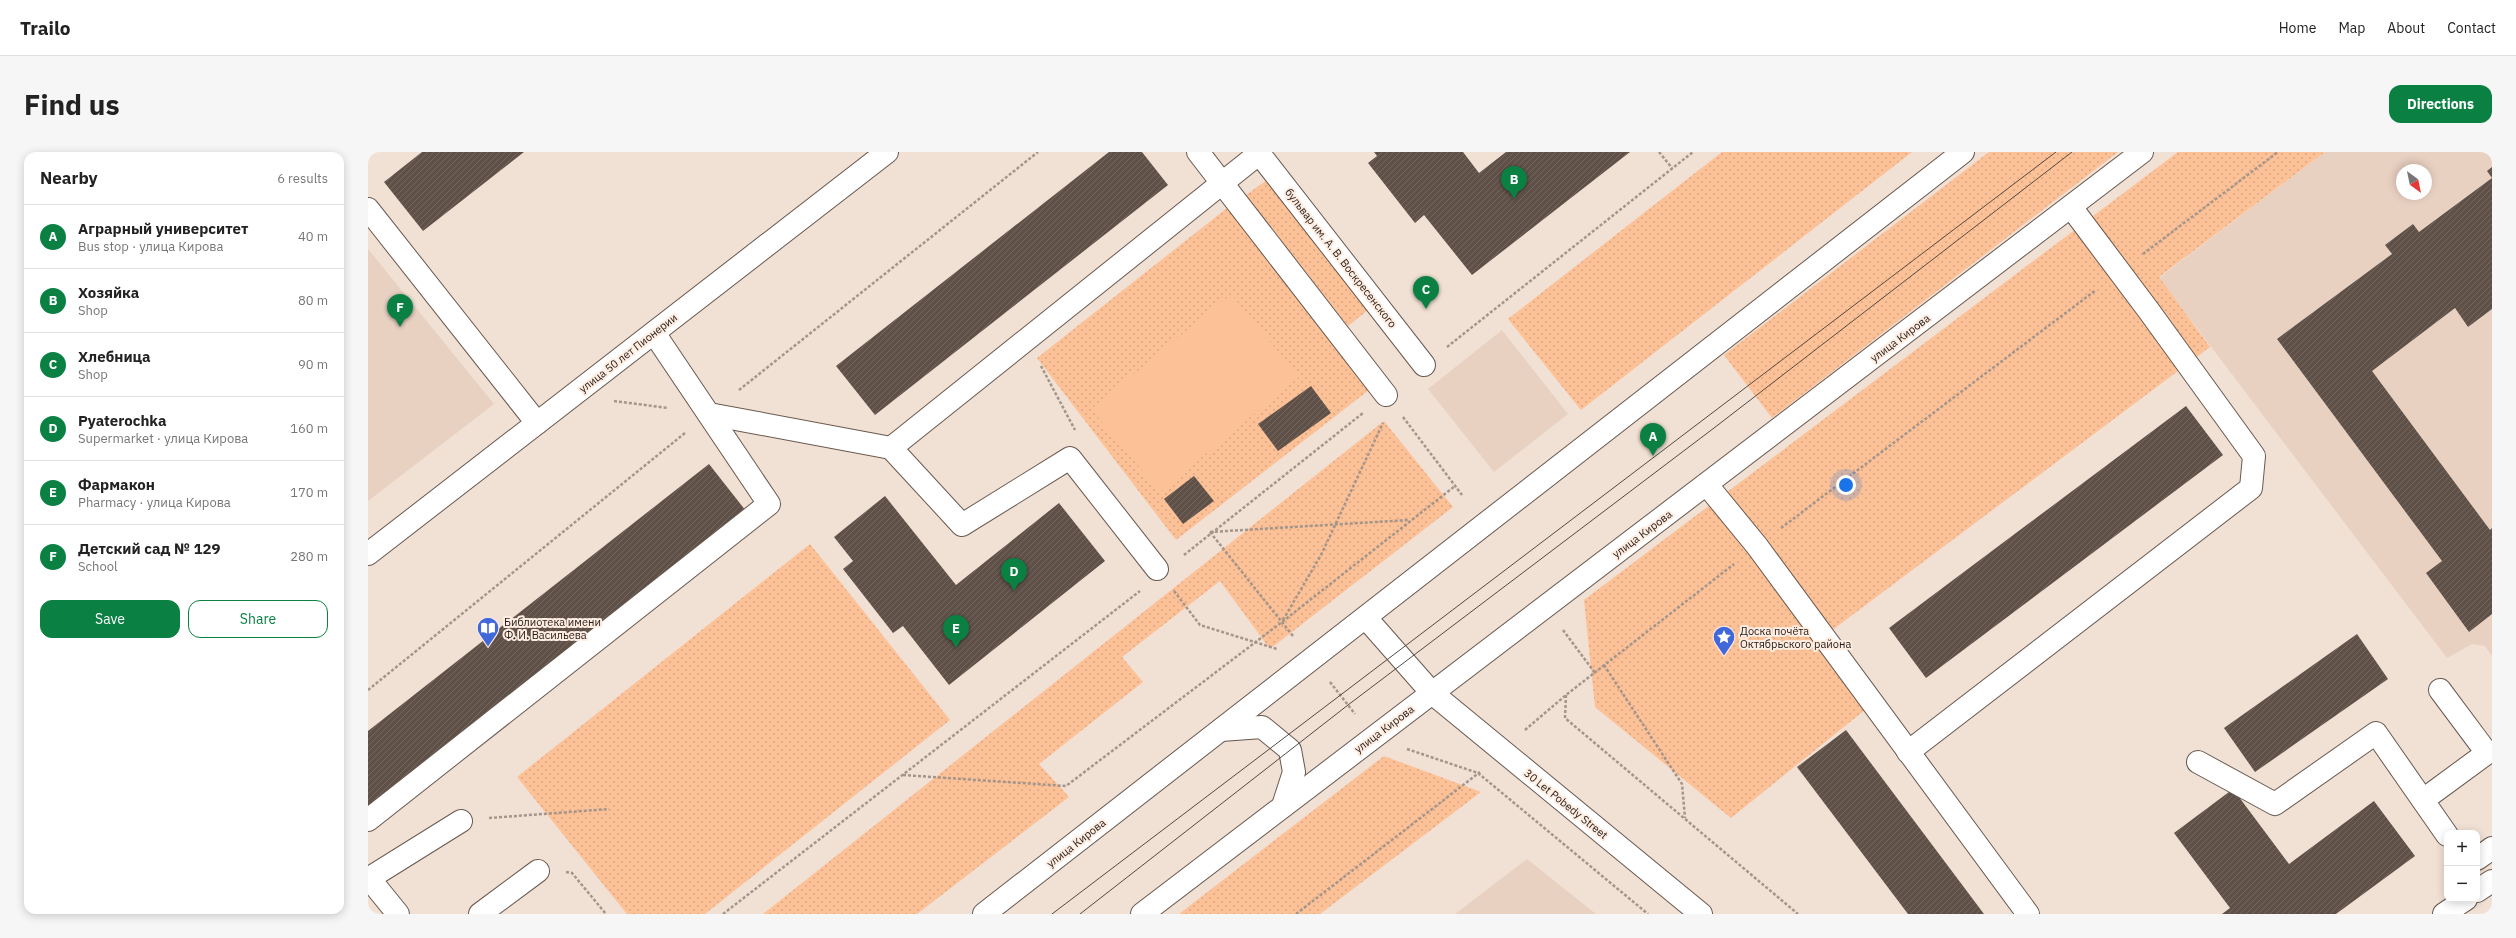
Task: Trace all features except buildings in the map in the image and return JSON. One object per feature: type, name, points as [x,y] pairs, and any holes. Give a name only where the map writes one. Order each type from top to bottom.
[{"type":"main road","name":"улица 50 лет Пионерии","points":[[368,554],[887,152]]},
{"type":"main road","points":[[1198,152],[1389,399]]},
{"type":"main road","points":[[891,448],[1223,184],[1259,152]]},
{"type":"main road","name":"бульвар им. А. В. Воскресенского","points":[[1259,152],[1424,365]]},
{"type":"main road","name":"улица Кирова","points":[[984,914],[1963,152]]},
{"type":"main road","name":"улица Кирова","points":[[1142,914],[1282,806],[1707,485],[2142,152]]},
{"type":"main road","points":[[1908,752],[2251,488],[2254,456],[2120,272],[2070,207]]},
{"type":"main road","points":[[368,209],[537,423]]},
{"type":"main road","points":[[368,820],[769,504],[654,333]]},
{"type":"main road","points":[[708,414],[891,448],[962,525],[1070,458],[1159,572]]},
{"type":"main road","points":[[1707,485],[1757,546],[2028,914]]},
{"type":"main road","name":"30 Let Pobedy Street","points":[[1366,618],[1432,693],[1500,751],[1701,914]]},
{"type":"main road","points":[[2423,800],[2487,753],[2440,690]]},
{"type":"main road","points":[[1221,730],[1262,727],[1290,750],[1294,772],[1282,806]]},
{"type":"main road","points":[[2198,762],[2275,804],[2376,733],[2444,830]]},
{"type":"main road","points":[[398,914],[368,878],[461,821]]},
{"type":"main road","points":[[2480,857],[2492,848]]},
{"type":"main road","points":[[480,914],[538,871]]},
{"type":"main road","points":[[2444,914],[2462,902]]},
{"type":"path","points":[[1659,152],[1672,168]]},
{"type":"path","points":[[1424,365],[1693,152]]},
{"type":"path","points":[[1296,914],[1478,773],[1500,751],[1566,695],[1757,546],[2278,152]]},
{"type":"path","points":[[1026,340],[1076,428],[1070,458]]},
{"type":"path","points":[[574,395],[708,414]]},
{"type":"path","points":[[1389,399],[1462,496]]},
{"type":"path","points":[[1282,622],[1322,555],[1389,399]]},
{"type":"path","points":[[723,914],[903,775],[1210,532],[1389,399]]},
{"type":"path","points":[[903,775],[1066,786],[1282,622],[1455,486]]},
{"type":"path","points":[[1210,532],[1336,523],[1410,520]]},
{"type":"path","points":[[1159,572],[1200,625],[1312,659]]},
{"type":"path","points":[[1562,629],[1595,673]]},
{"type":"path","points":[[1604,665],[1682,784],[1685,819]]},
{"type":"path","points":[[1566,695],[1565,718],[1798,914]]},
{"type":"path","points":[[1478,773],[1648,914]]},
{"type":"path","points":[[461,821],[609,809]]},
{"type":"path","points":[[538,871],[572,873],[606,914]]},
{"type":"shaded area","points":[[1722,152],[1912,152],[1581,410],[1508,319]]},
{"type":"shaded area","points":[[1989,152],[2118,152],[1772,418],[1724,355]]},
{"type":"shaded area","points":[[2178,152],[2325,152],[2159,277],[2210,347],[1831,631],[1881,697],[1731,818],[1595,707],[1584,600]]},
{"type":"shaded area","points":[[2325,152],[2492,152],[2492,656],[2485,646],[2472,644],[2447,658],[2159,278]]},
{"type":"shaded area","points":[[1267,180],[1368,310],[1348,326],[1246,195]]},
{"type":"shaded area","points":[[1236,201],[1378,383],[1176,540],[1037,358]]},
{"type":"shaded area","points":[[368,249],[494,404],[368,501]]},
{"type":"shaded area","points":[[1231,294],[1299,377],[1160,492],[1091,409]]},
{"type":"shaded area","points":[[1502,330],[1568,414],[1494,472],[1428,389]]},
{"type":"shaded area","points":[[1384,421],[1453,507],[1270,649],[1220,581],[1122,657],[1143,682],[1039,764],[1069,797],[917,914],[763,914]]},
{"type":"shaded area","points":[[810,544],[950,720],[705,914],[627,914],[517,777]]},
{"type":"shaded area","points":[[1384,756],[1481,792],[1320,914],[1179,914]]},
{"type":"shaded area","points":[[1527,859],[1596,914],[1455,914]]},
{"type":"tram line","points":[[1052,914],[2056,152]]},
{"type":"tram line","points":[[1080,914],[1348,705],[1714,428],[2072,152]]},
{"type":"place","name":"Хозяйка","points":[[1514,199]]},
{"type":"place","name":"Хлебница","points":[[1426,309]]},
{"type":"place","name":"Детский сад № 129","points":[[400,327]]},
{"type":"place","name":"Аграрный университет","points":[[1653,456]]},
{"type":"place","name":"Pyaterochka","points":[[1014,591]]},
{"type":"place","name":"Библиотека имени Ф. И. Васильева","points":[[488,648]]},
{"type":"place","name":"Фармакон","points":[[956,648]]},
{"type":"place","name":"Доска почёта Октябрьского района","points":[[1724,656]]}]
